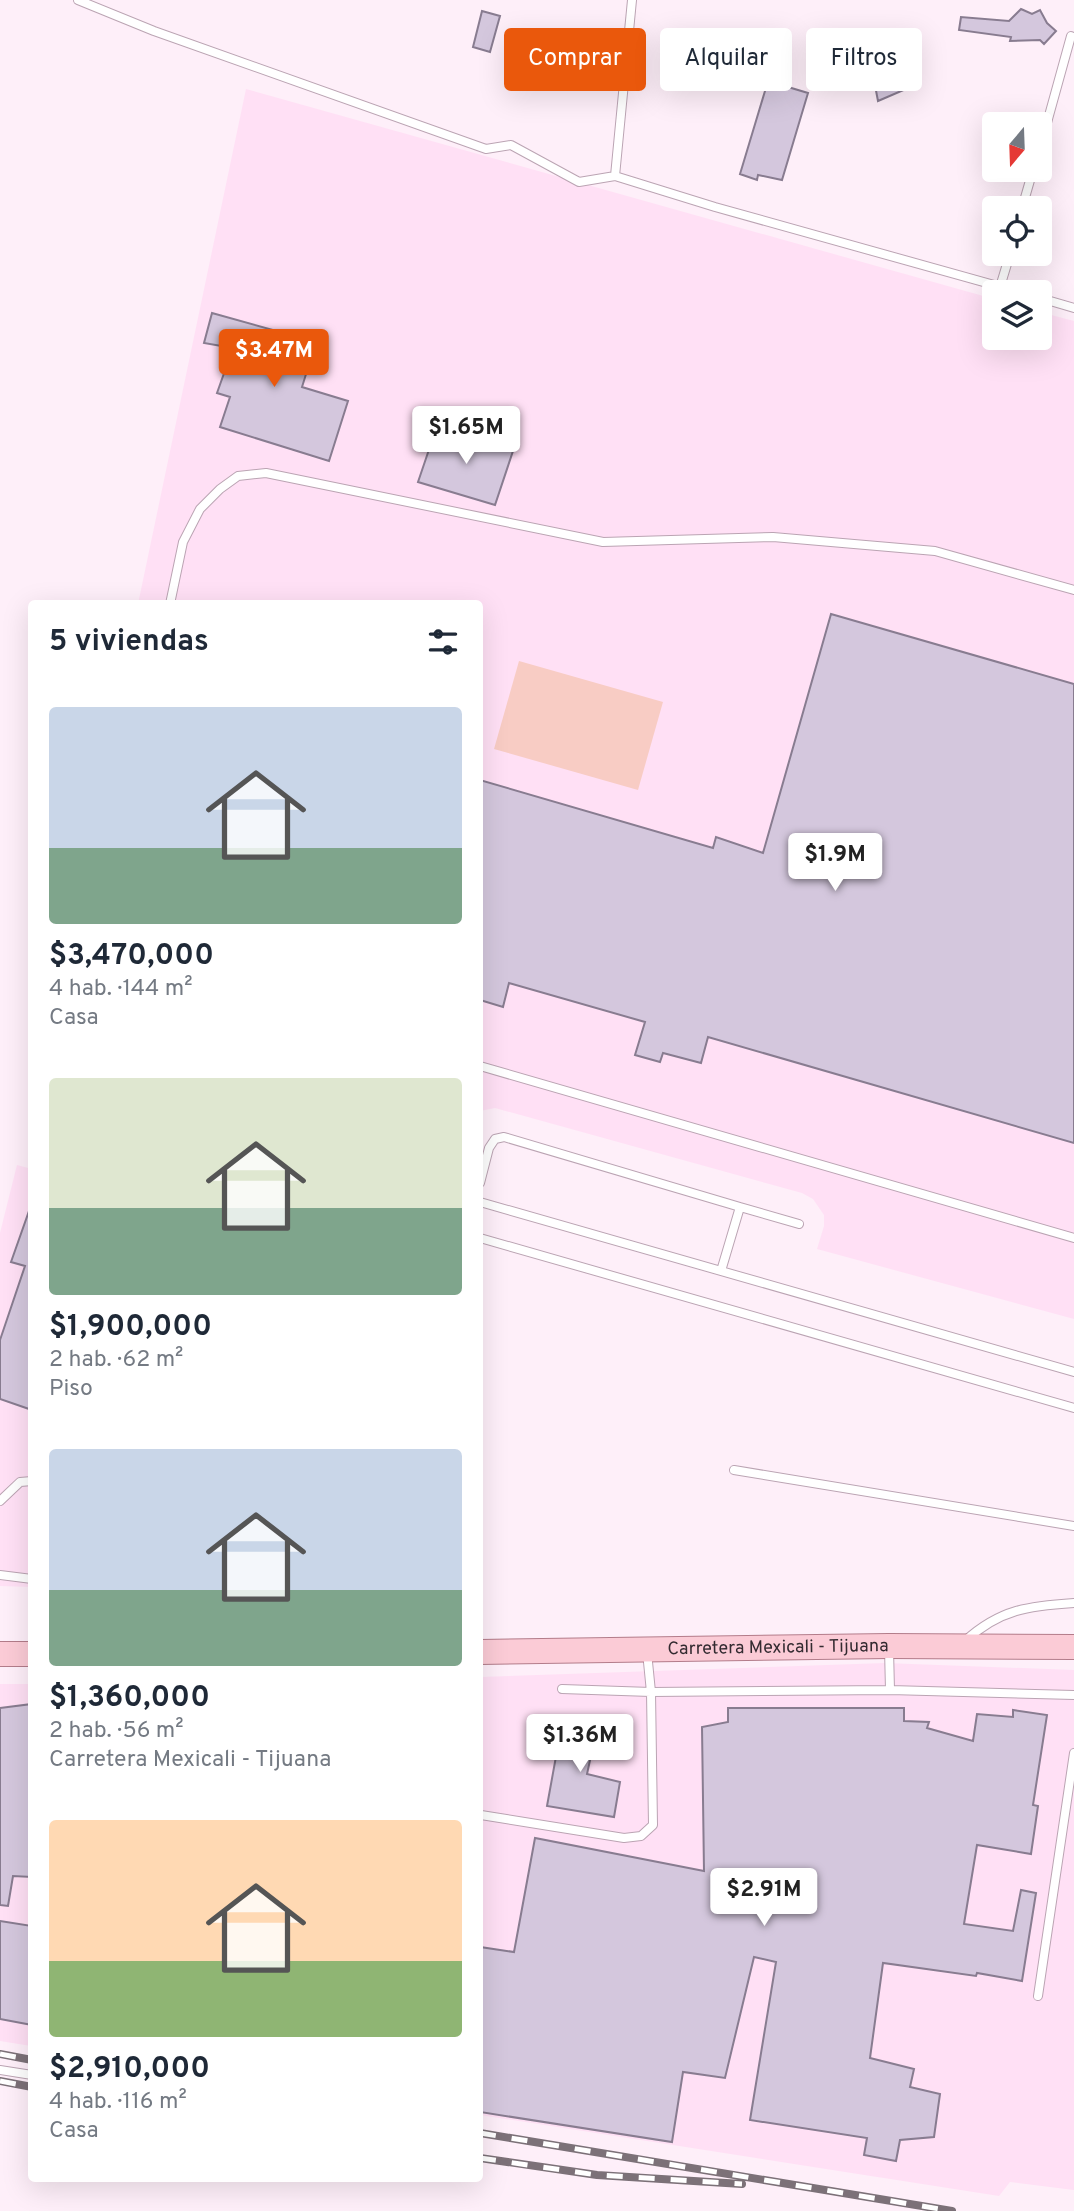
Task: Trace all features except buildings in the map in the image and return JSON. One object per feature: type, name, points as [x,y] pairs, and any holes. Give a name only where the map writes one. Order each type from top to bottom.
[{"type":"main road","name":"Carretera Mexicali - Tijuana","points":[[483,1652],[888,1646],[1074,1647]]},
{"type":"lane","points":[[78,0],[154,31],[486,149],[511,145],[579,183],[615,176],[982,282]]},
{"type":"lane","points":[[615,176],[632,0]]},
{"type":"lane","points":[[1050,112],[1071,36]]},
{"type":"lane","points":[[1052,302],[1074,308]]},
{"type":"lane","points":[[171,600],[183,542],[200,509],[238,476],[266,474],[603,542],[773,537],[935,551],[1074,590]]},
{"type":"lane","points":[[483,1067],[1074,1238]]},
{"type":"lane","points":[[483,1171],[489,1148],[495,1139],[504,1137],[799,1224]]},
{"type":"lane","points":[[483,1203],[1074,1372]]},
{"type":"lane","points":[[721,1271],[740,1207]]},
{"type":"lane","points":[[483,1239],[1074,1408]]},
{"type":"lane","points":[[734,1470],[1074,1526]]},
{"type":"lane","points":[[0,1501],[20,1482],[28,1481]]},
{"type":"lane","points":[[0,1575],[28,1578]]},
{"type":"lane","points":[[961,1646],[989,1621],[1012,1611],[1074,1603]]},
{"type":"lane","points":[[888,1646],[890,1690]]},
{"type":"lane","points":[[483,1815],[624,1838],[641,1836],[653,1825],[651,1692],[647,1650]]},
{"type":"lane","points":[[562,1689],[651,1692],[890,1690],[1074,1695]]},
{"type":"lane","points":[[1038,1996],[1074,1753]]},
{"type":"lane","points":[[0,2070],[28,2074]]},
{"type":"shaded area","points":[[246,89],[982,296],[982,350],[1052,350],[1052,315],[1074,321],[1074,1319],[817,1249],[824,1226],[824,1215],[813,1199],[802,1193],[495,1108],[483,1110],[483,600],[139,600]]},
{"type":"shaded area","points":[[519,661],[663,702],[638,790],[494,749]]},
{"type":"shaded area","points":[[17,1165],[28,1168],[28,1587],[0,1586],[0,1233]]},
{"type":"shaded area","points":[[885,1663],[1074,1670],[1074,2190],[1010,2182],[999,2196],[483,2115],[483,1677]]},
{"type":"shaded area","points":[[0,1684],[28,1684],[28,2046],[0,2041]]},
{"type":"railway","points":[[0,2054],[28,2059]]},
{"type":"railway","points":[[0,2081],[28,2086]]},
{"type":"railway","points":[[483,2133],[952,2211]]},
{"type":"railway","points":[[483,2158],[597,2175],[742,2184]]}]
